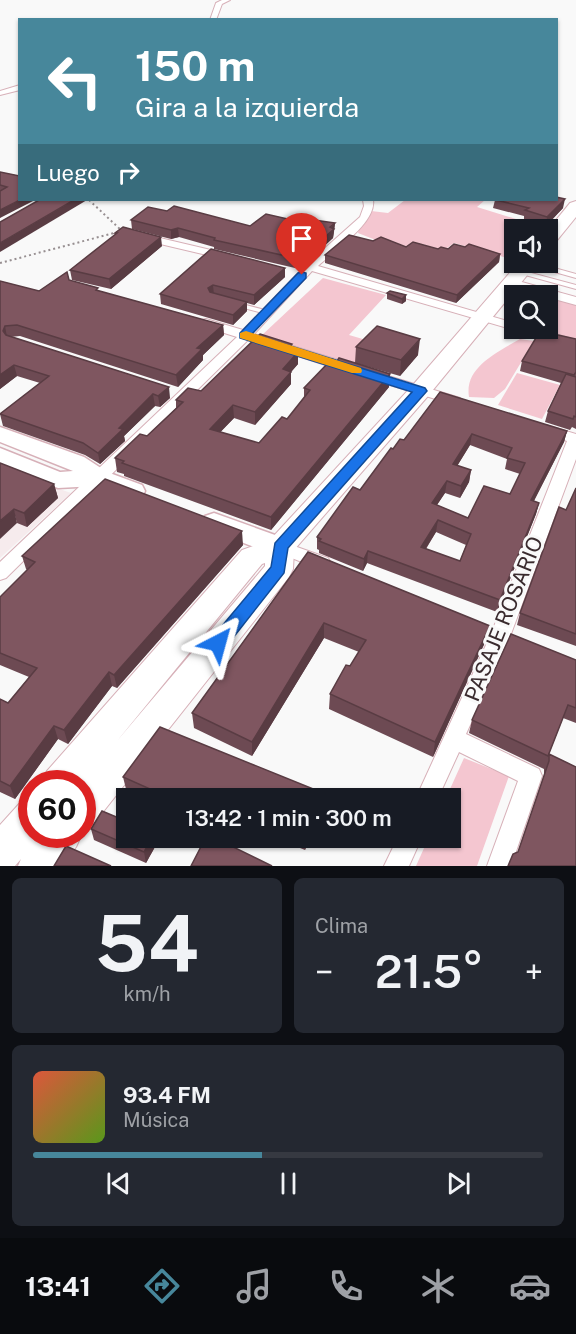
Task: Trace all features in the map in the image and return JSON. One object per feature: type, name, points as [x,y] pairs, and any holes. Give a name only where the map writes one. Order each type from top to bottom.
[{"type":"main road","points":[[558,228],[576,206]]},
{"type":"main road","points":[[71,770],[252,557],[280,547],[420,391],[519,273]]},
{"type":"main road","points":[[0,434],[76,462],[99,478],[152,498]]},
{"type":"main road","points":[[0,456],[58,480],[99,478]]},
{"type":"main road","points":[[195,514],[280,547]]},
{"type":"main road","points":[[96,793],[279,569],[280,547]]},
{"type":"main road","points":[[0,854],[18,833]]},
{"type":"main road","points":[[37,866],[52,848]]},
{"type":"street","points":[[214,18],[219,3],[227,0]]},
{"type":"street","points":[[0,93],[18,88]]},
{"type":"street","points":[[0,573],[99,478],[178,393],[245,336],[301,272],[365,218],[368,201]]},
{"type":"street","points":[[129,233],[236,259]]},
{"type":"street","points":[[301,272],[504,324]]},
{"type":"street","points":[[527,273],[576,301]]},
{"type":"street","points":[[195,320],[465,404]]},
{"type":"street","points":[[558,339],[576,344]]},
{"type":"street","points":[[531,425],[576,439]]},
{"type":"street","name":"PASAJE ROSARIO","points":[[432,788],[501,634],[576,439]]},
{"type":"street","points":[[280,547],[336,569]]},
{"type":"street","points":[[479,625],[523,642]]},
{"type":"street","points":[[454,739],[531,776],[499,866]]},
{"type":"street","points":[[396,866],[405,848]]},
{"type":"lane","points":[[532,273],[576,287]]},
{"type":"lane","points":[[549,273],[576,276]]},
{"type":"lane","points":[[235,304],[267,312]]},
{"type":"path","points":[[90,201],[115,226],[129,233]]},
{"type":"path","points":[[0,263],[59,249],[115,232],[129,233]]},
{"type":"shaded area","points":[[404,201],[484,201],[477,207],[516,219],[504,219],[504,257],[454,243],[443,251],[422,244],[406,252],[358,233],[371,211],[388,213]]},
{"type":"shaded area","points":[[323,278],[386,295],[349,335],[373,342],[353,365],[261,336]]},
{"type":"shaded area","points":[[558,299],[576,304],[576,340],[558,335]]},
{"type":"shaded area","points":[[520,339],[534,341],[505,389],[494,398],[469,397],[472,377],[477,369],[493,355]]},
{"type":"shaded area","points":[[517,373],[560,385],[542,419],[498,405]]},
{"type":"shaded area","points":[[0,468],[71,493],[0,558]]},
{"type":"shaded area","points":[[464,758],[509,776],[477,866],[416,866],[424,848],[461,848],[461,788],[450,788]]},
{"type":"building","points":[[0,172],[18,176],[18,201],[0,210],[0,191],[7,187],[0,185]]},
{"type":"building","points":[[565,199],[547,217],[525,210],[529,208],[500,201]]},
{"type":"building","points":[[37,201],[72,201],[0,243],[0,222]]},
{"type":"building","points":[[174,206],[250,226],[266,214],[310,223],[314,220],[335,223],[330,227],[334,229],[311,249],[307,248],[295,258],[214,240],[215,238],[178,228],[171,230],[131,220],[148,207],[167,211]]},
{"type":"building","points":[[123,227],[161,237],[109,279],[70,270],[117,233],[115,233]]},
{"type":"building","points":[[349,235],[373,241],[381,237],[406,247],[413,242],[438,249],[441,247],[448,249],[454,244],[465,247],[469,244],[500,254],[457,295],[325,255]]},
{"type":"building","points":[[211,249],[285,268],[254,295],[213,285],[208,288],[210,292],[247,302],[233,315],[160,294]]},
{"type":"building","points":[[67,272],[69,280],[98,288],[96,290],[223,325],[197,348],[202,349],[176,375],[17,325],[5,326],[3,331],[6,335],[169,387],[158,396],[153,394],[119,428],[123,429],[98,453],[83,443],[0,414],[49,376],[14,365],[0,375],[0,281],[39,291]]},
{"type":"building","points":[[390,291],[406,295],[402,299],[387,293]]},
{"type":"building","points":[[377,326],[420,339],[401,360],[356,347]]},
{"type":"building","points":[[260,334],[292,344],[287,349],[298,352],[283,369],[291,372],[255,412],[233,405],[210,429],[259,443],[282,417],[287,419],[310,390],[304,388],[332,359],[337,361],[339,358],[390,374],[271,517],[122,463],[124,461],[115,458],[140,434],[147,436],[183,402],[176,400],[188,388],[201,391]]},
{"type":"building","points":[[558,335],[576,339],[576,372],[574,375],[522,361],[535,339],[558,339]]},
{"type":"building","points":[[566,374],[576,377],[576,417],[574,416],[573,419],[548,411]]},
{"type":"building","points":[[440,392],[567,431],[531,500],[539,503],[500,600],[368,551],[364,559],[319,541],[321,539],[317,537],[353,487],[360,490],[391,448],[393,449],[400,439],[404,440]],"holes":[[[472,434],[512,448],[507,458],[525,463],[510,494],[484,486],[468,518],[432,503],[447,481],[461,486],[471,470],[453,464]],[[438,520],[471,534],[460,561],[421,547]]]},
{"type":"building","points":[[0,463],[54,484],[24,513],[14,509],[0,521]]},
{"type":"building","points":[[105,479],[242,531],[114,675],[109,672],[64,730],[54,726],[22,770],[18,770],[18,775],[10,786],[0,781],[0,699],[8,703],[37,668],[0,653],[0,597],[35,562],[22,556]]},
{"type":"building","points":[[576,488],[576,634],[520,613],[559,507],[566,510]]},
{"type":"building","points":[[308,552],[490,626],[435,742],[330,694],[346,665],[350,666],[366,640],[324,623],[252,742],[192,713]]},
{"type":"building","points":[[511,634],[576,660],[576,708],[568,705],[548,756],[472,720]]},
{"type":"building","points":[[160,727],[311,788],[148,788],[123,777]]},
{"type":"building","points":[[549,754],[576,767],[576,866],[508,866],[513,854],[518,852],[549,761]]},
{"type":"building","points":[[102,811],[116,817],[116,840],[96,831],[96,821]]},
{"type":"building","points":[[65,848],[70,848],[111,866],[54,866]]},
{"type":"building","points":[[135,848],[146,848],[144,852]]},
{"type":"building","points":[[200,848],[235,848],[272,866],[191,866]]},
{"type":"slow traffic","points":[[246,334],[245,336],[356,371]]},
{"type":"route","points":[[218,643],[279,569],[280,547],[420,391],[245,336],[302,275]]}]
